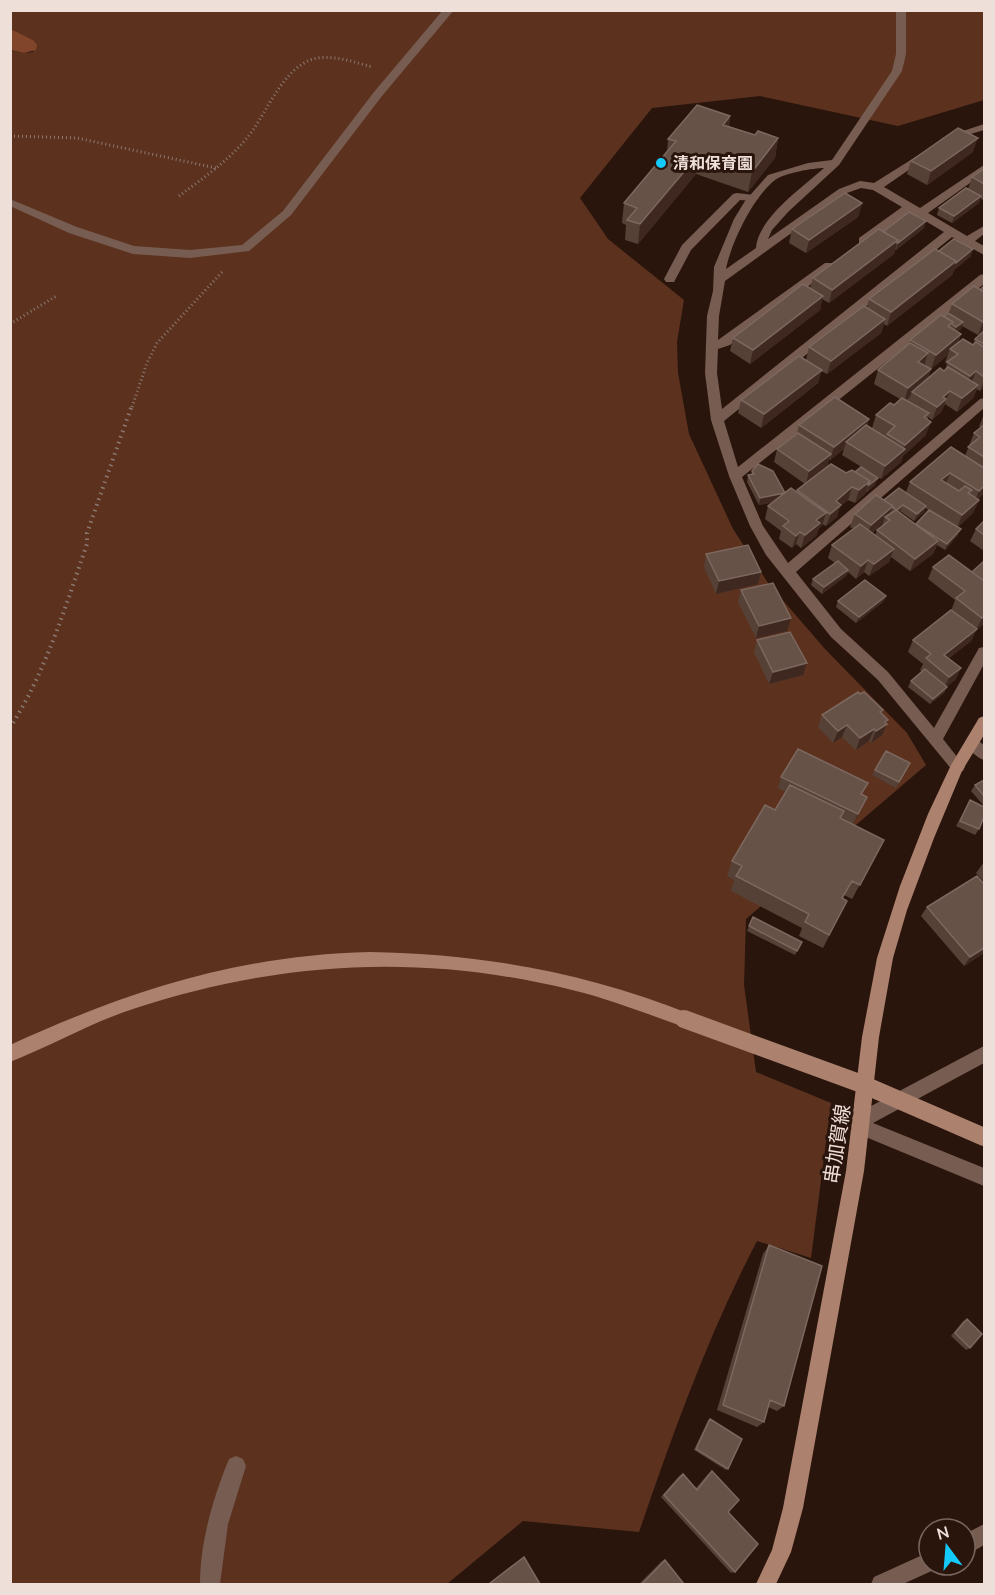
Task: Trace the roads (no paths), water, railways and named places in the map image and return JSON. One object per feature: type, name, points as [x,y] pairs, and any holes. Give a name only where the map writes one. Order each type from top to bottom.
[{"type":"street","points":[[10,202],[73,230],[133,250],[190,254],[245,248],[287,213],[396,73],[449,10]]},
{"type":"street","points":[[762,251],[764,236],[782,212],[835,163],[897,71],[902,54],[901,10]]},
{"type":"street","points":[[876,187],[950,136],[984,127]]},
{"type":"street","points":[[835,163],[808,166],[772,177],[740,219],[723,256],[713,316],[712,396],[726,453],[735,476],[757,526],[787,572],[836,633],[883,676],[958,767]]},
{"type":"street","points":[[711,347],[726,342],[847,254],[984,168]]},
{"type":"street","points":[[720,279],[843,191],[860,184],[876,187],[950,233],[984,251]]},
{"type":"street","points":[[670,279],[686,248],[737,196],[754,198]]},
{"type":"street","points":[[968,241],[984,229]]},
{"type":"street","points":[[717,420],[950,233]]},
{"type":"street","points":[[735,476],[984,278]]},
{"type":"street","points":[[787,572],[984,402]]},
{"type":"street","points":[[935,740],[984,652]]},
{"type":"street","name":"串加賀線","points":[[766,1584],[781,1552],[793,1508],[863,1123],[875,1006],[886,957],[924,846],[958,767],[979,748],[984,722]]},
{"type":"street","points":[[10,1054],[71,1025],[152,995],[230,975],[304,962],[396,960],[455,964],[572,982],[684,1019],[862,1083],[984,1137]]},
{"type":"street","points":[[863,1123],[965,1067],[984,1054]]},
{"type":"street","points":[[863,1123],[984,1176]]},
{"type":"street","points":[[210,1584],[213,1542],[221,1507],[236,1466]]},
{"type":"street","points":[[881,1584],[917,1568]]},
{"type":"place","name":"清和保育園","points":[[661,163]]}]
